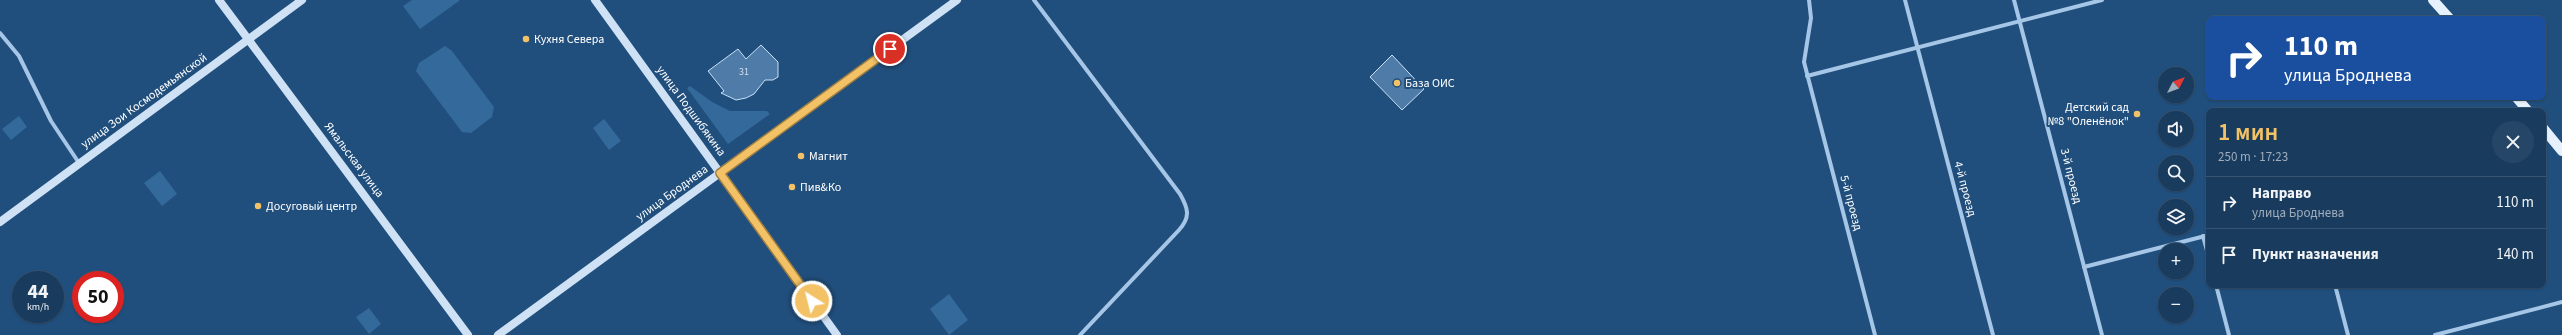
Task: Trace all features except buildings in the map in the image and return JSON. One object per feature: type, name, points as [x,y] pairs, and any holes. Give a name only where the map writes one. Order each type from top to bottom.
[{"type":"main road","name":"Ямальская улица","points":[[219,0],[468,335]]},
{"type":"main road","name":"улица Зои Космодемьянской","points":[[0,222],[302,0]]},
{"type":"main road","name":"улица Подшибякина","points":[[595,0],[837,335]]},
{"type":"main road","name":"улица Броднева","points":[[498,335],[956,0]]},
{"type":"main road","points":[[2434,0],[2447,16]]},
{"type":"main road","points":[[2519,100],[2525,108]]},
{"type":"main road","points":[[2546,131],[2562,150]]},
{"type":"street","points":[[1034,0],[1180,194],[1188,212],[1188,218],[1179,230],[1080,335]]},
{"type":"street","name":"5-й проезд","points":[[1809,0],[1811,18],[1804,55],[1807,76],[1875,335]]},
{"type":"street","name":"4-й проезд","points":[[1905,0],[1993,335]]},
{"type":"street","name":"3-й проезд","points":[[2014,0],[2102,335]]},
{"type":"street","points":[[1807,76],[2020,22],[2084,2],[2102,0]]},
{"type":"street","points":[[0,33],[19,56],[51,121],[79,164]]},
{"type":"street","points":[[2203,236],[2206,247]]},
{"type":"street","points":[[2084,267],[2206,236]]},
{"type":"street","points":[[2217,288],[2229,335]]},
{"type":"street","points":[[2336,288],[2348,335]]},
{"type":"street","points":[[2435,335],[2562,302]]},
{"type":"shaded area","points":[[412,0],[459,1],[420,29],[403,6]]},
{"type":"shaded area","points":[[445,46],[452,51],[494,107],[492,117],[471,133],[462,132],[416,71],[419,63]]},
{"type":"shaded area","points":[[690,86],[712,102],[730,111],[767,111],[770,114],[728,144],[687,88]]},
{"type":"shaded area","points":[[19,116],[27,127],[11,140],[2,129]]},
{"type":"shaded area","points":[[604,119],[621,141],[609,150],[593,128]]},
{"type":"shaded area","points":[[160,171],[177,194],[162,206],[144,183]]},
{"type":"shaded area","points":[[949,294],[968,320],[949,335],[930,309]]},
{"type":"shaded area","points":[[369,308],[381,324],[369,334],[356,317]]},
{"type":"place","name":"Кухня Севера","points":[[526,39]]},
{"type":"place","name":"База ОИС","points":[[1397,83]]},
{"type":"place","name":"Детский сад №8 \"Оленёнок\"","points":[[2137,114]]},
{"type":"place","name":"Магнит","points":[[801,156]]},
{"type":"place","name":"Пив&Ко","points":[[792,187]]},
{"type":"place","name":"Досуговый центр","points":[[258,206]]},
{"type":"route","points":[[812,301],[720,173],[890,49]]}]
